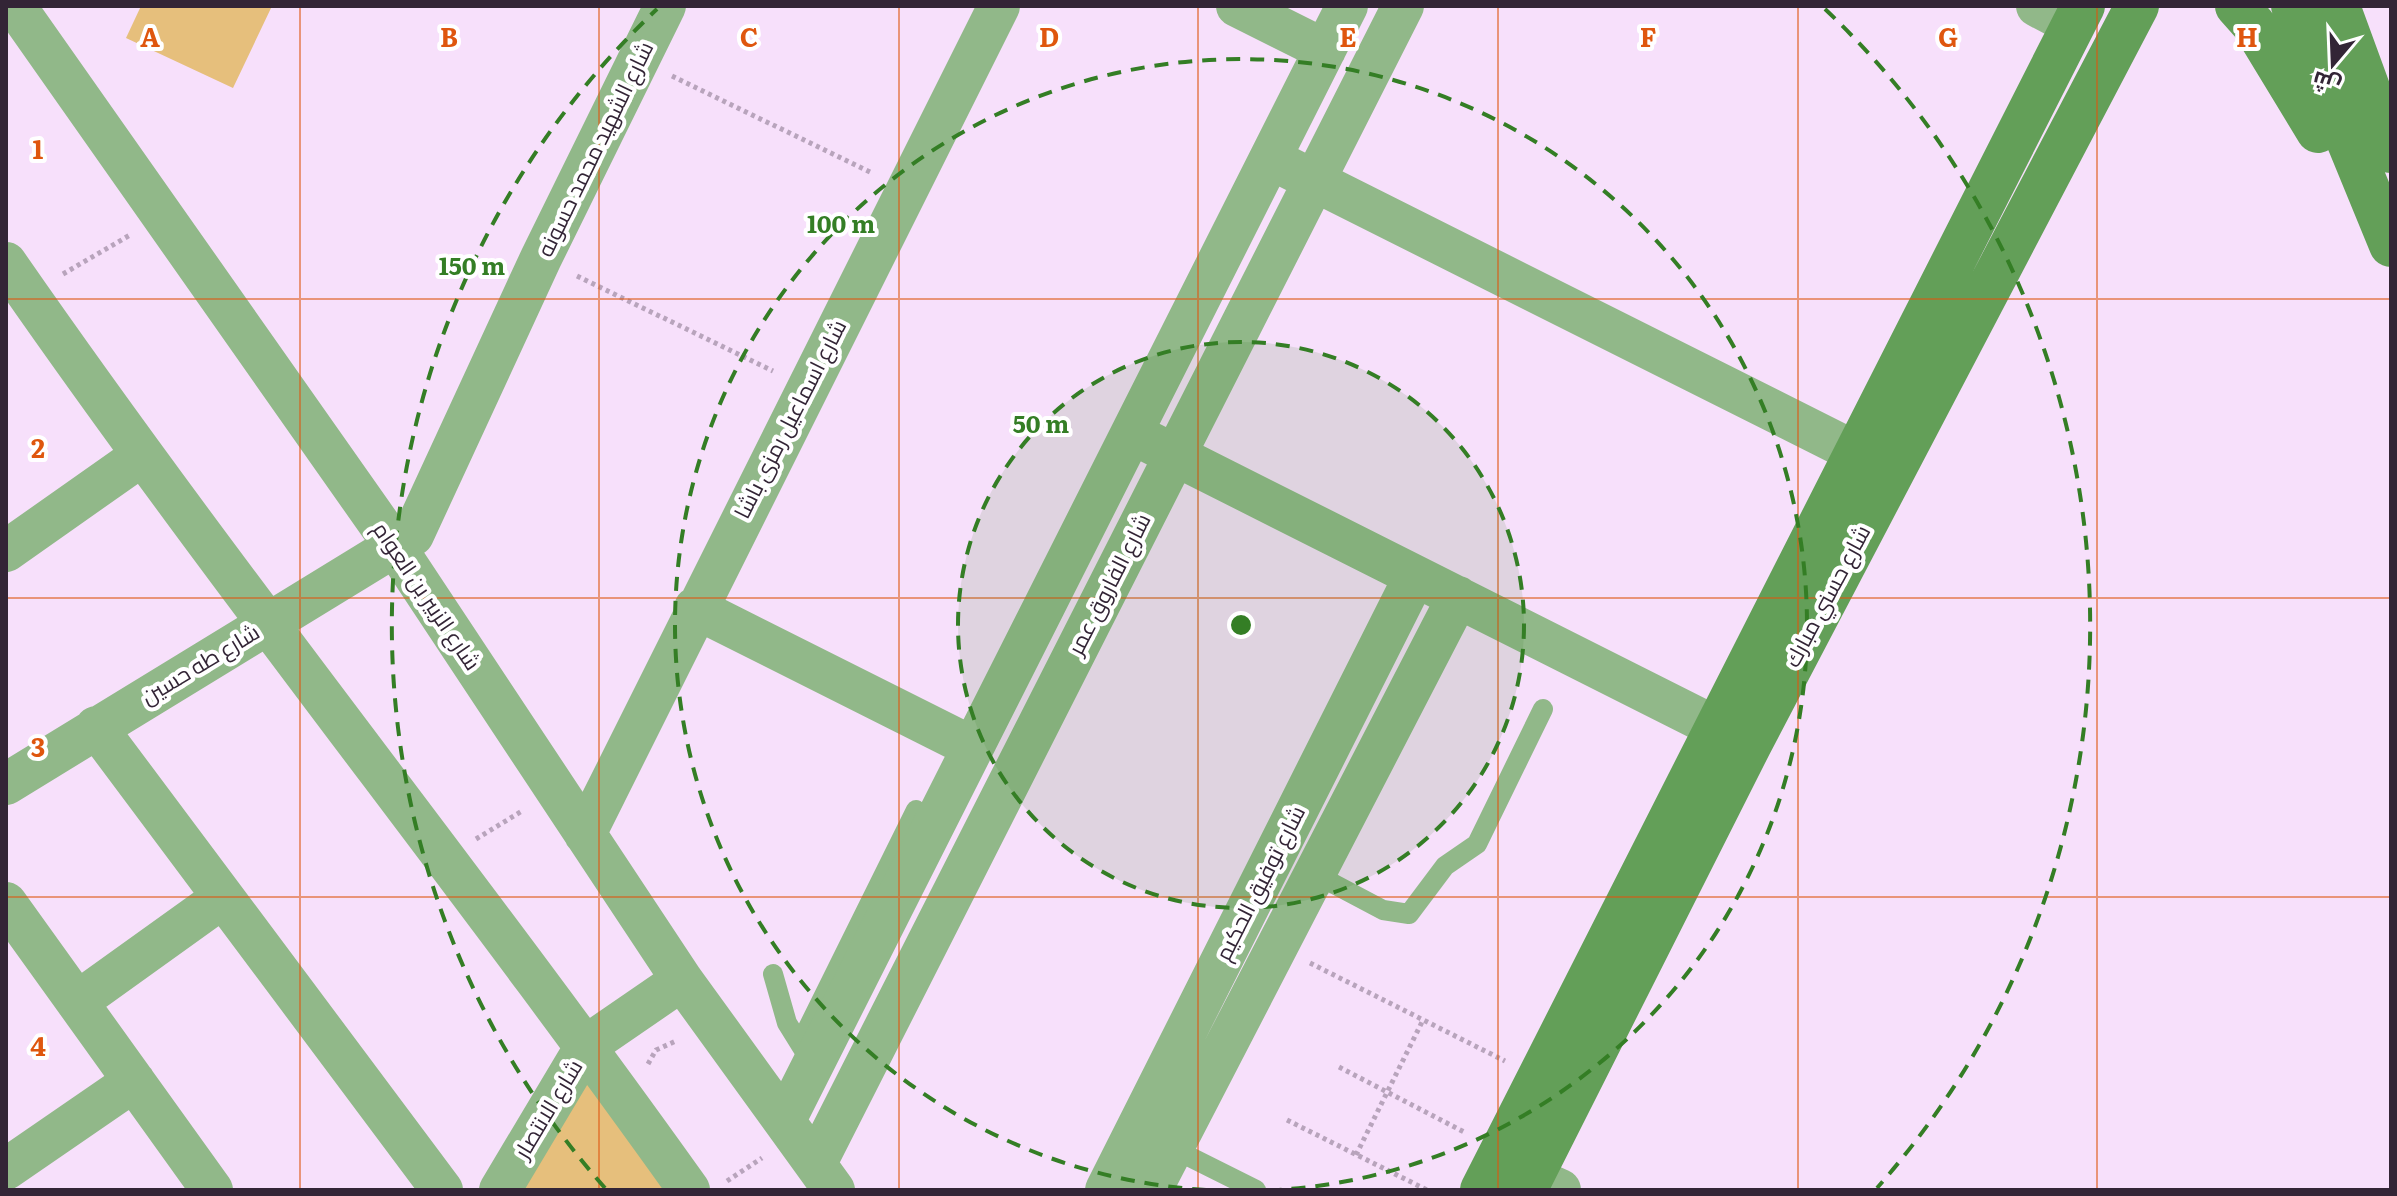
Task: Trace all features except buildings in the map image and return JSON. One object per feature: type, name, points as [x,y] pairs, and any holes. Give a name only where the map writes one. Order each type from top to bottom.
[{"type":"street","name":"شارع الشهيد محمد حسونه","points":[[394,545],[413,535],[541,258],[665,6]]},
{"type":"street","name":"شارع اسماعيل رمزى باشا","points":[[585,834],[695,608],[999,6]]},
{"type":"street","points":[[1237,6],[1325,50]]},
{"type":"street","points":[[808,1152],[808,1054],[972,747],[1347,6]]},
{"type":"street","name":"شارع الفاروق عمر","points":[[808,1152],[1175,455],[1403,6]]},
{"type":"street","name":"شارع حسني مبارك","points":[[1530,1177],[1539,1078],[1734,736],[2137,6]]},
{"type":"street","points":[[2237,6],[2253,24],[2384,232]]},
{"type":"street","points":[[2293,6],[2384,232]]},
{"type":"street","points":[[2338,6],[2391,151]]},
{"type":"street","name":"شارع حسني مبارك","points":[[1530,1177],[1734,736],[1855,452],[2064,12]]},
{"type":"street","name":"شارع الزبير بن العوام","points":[[32,15],[162,216],[394,545],[682,980],[808,1152]]},
{"type":"street","points":[[1270,158],[1855,452]]},
{"type":"street","points":[[13,289],[586,1046],[689,1190]]},
{"type":"street","points":[[1132,434],[1734,736]]},
{"type":"street","points":[[6,551],[141,456]]},
{"type":"street","name":"شارع طه حسين","points":[[6,784],[394,545]]},
{"type":"street","name":"شارع توفيق الحكيم","points":[[1153,1164],[1279,846],[1415,576]]},
{"type":"street","name":"شارع توفيق الحكيم","points":[[1106,1190],[1153,1164],[1277,946],[1458,597]]},
{"type":"street","points":[[695,608],[972,747]]},
{"type":"street","points":[[96,727],[442,1190]]},
{"type":"street","points":[[1279,846],[1316,870]]},
{"type":"street","points":[[77,1002],[222,898]]},
{"type":"street","points":[[6,903],[212,1190]]},
{"type":"street","name":"شارع الانتصار","points":[[500,1190],[586,1046],[682,980]]},
{"type":"street","points":[[6,1169],[134,1081]]},
{"type":"street","name":"شارع حسني مبارك","points":[[1482,1190],[1530,1177]]},
{"type":"lane","points":[[1316,870],[1383,910],[1409,914],[1445,866],[1477,844],[1543,709]]},
{"type":"lane","points":[[808,1054],[916,810]]},
{"type":"lane","points":[[773,974],[782,1011],[808,1054]]},
{"type":"lane","points":[[1153,1164],[1256,1190]]},
{"type":"path","points":[[638,60],[906,189]]},
{"type":"path","points":[[13,289],[162,216]]},
{"type":"path","points":[[541,258],[806,387]]},
{"type":"path","points":[[445,859],[556,790]]},
{"type":"path","points":[[1277,946],[1539,1078]]},
{"type":"path","points":[[1356,1155],[1423,1020]]},
{"type":"path","points":[[646,1073],[656,1050],[680,1040]]},
{"type":"path","points":[[1339,1067],[1530,1177]]},
{"type":"path","points":[[1287,1120],[1427,1190]]},
{"type":"path","points":[[723,1190],[720,1185],[808,1152]]},
{"type":"shaded area","points":[[141,6],[272,6],[233,88],[126,38]]},
{"type":"shaded area","points":[[587,1057],[681,1190],[508,1190]]}]
